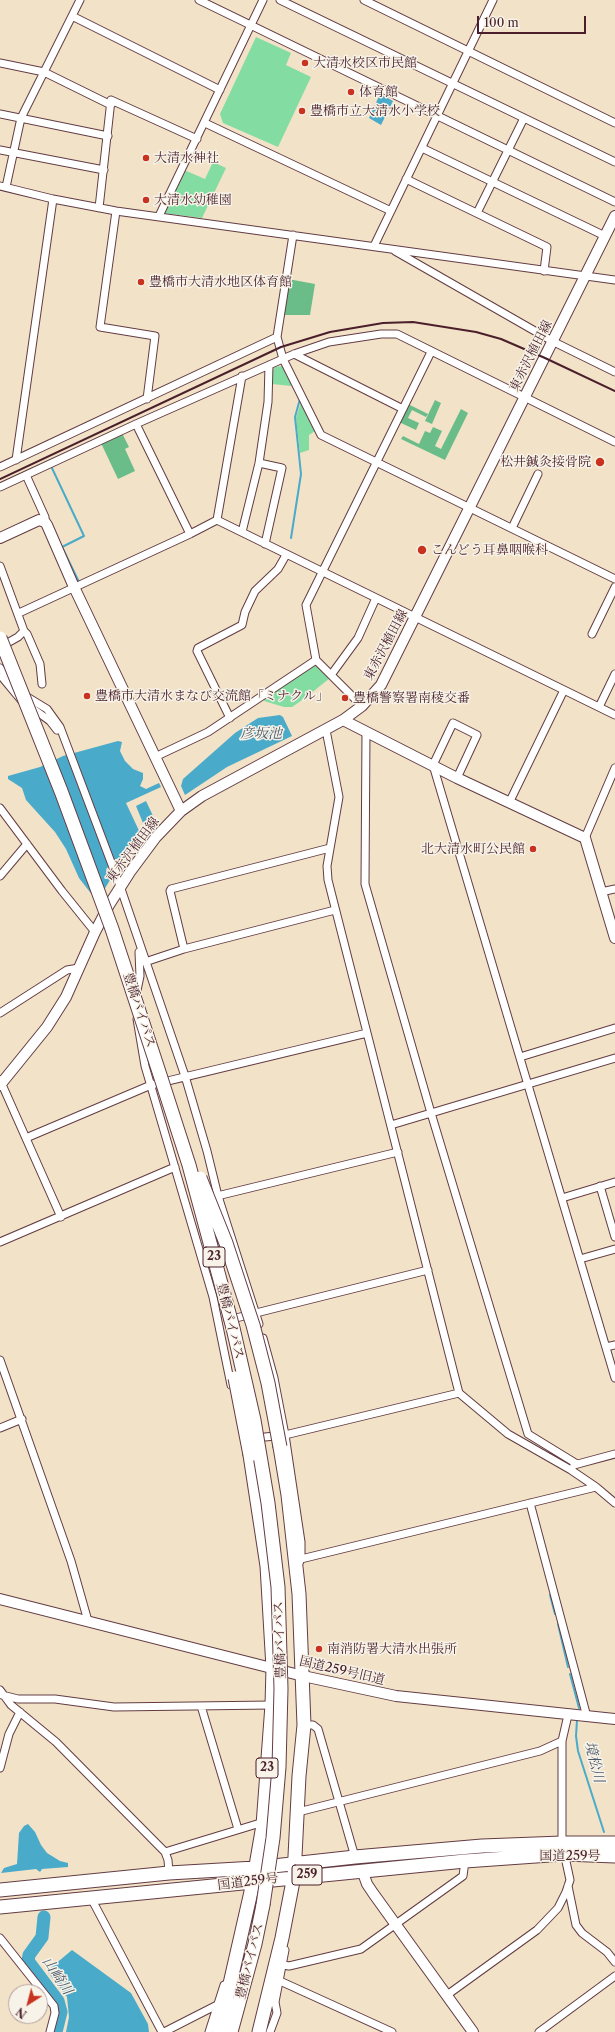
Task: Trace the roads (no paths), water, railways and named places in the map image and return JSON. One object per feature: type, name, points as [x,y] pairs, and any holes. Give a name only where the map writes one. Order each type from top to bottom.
[{"type":"highway","name":"豊橋バイパス","points":[[0,638],[61,791],[112,930],[172,1110],[189,1165],[226,1302],[254,1420],[268,1503],[278,1587],[281,1689],[279,1767],[273,1838],[263,1904],[255,1944],[231,2032]]},
{"type":"highway","name":"23","points":[[172,1110],[226,1243],[268,1383],[283,1441],[288,1495],[299,1563],[304,1725],[299,1776],[295,1870],[282,1938],[259,2032]]},
{"type":"highway","name":"23","points":[[219,2032],[253,1883],[263,1825],[272,1705],[273,1668],[267,1566],[250,1455],[225,1324],[226,1302]]},
{"type":"highway","name":"国道259号","points":[[0,1890],[169,1873],[255,1868],[295,1870],[362,1870],[615,1843]]},
{"type":"highway","name":"国道259号","points":[[0,1907],[253,1883],[295,1870],[355,1857],[482,1846],[563,1848],[615,1856]]},
{"type":"street","points":[[80,0],[21,118],[13,153],[3,186],[53,199],[116,211],[615,280]]},
{"type":"street","points":[[199,0],[615,202]]},
{"type":"street","points":[[159,216],[263,0]]},
{"type":"street","points":[[280,0],[615,162]]},
{"type":"street","points":[[364,0],[615,123]]},
{"type":"street","points":[[374,246],[493,0]]},
{"type":"street","points":[[72,16],[220,90]]},
{"type":"street","points":[[0,63],[44,72],[110,105]]},
{"type":"street","points":[[98,208],[104,170],[111,100],[197,139]]},
{"type":"street","points":[[0,114],[108,136]]},
{"type":"street","points":[[477,213],[524,118]]},
{"type":"street","points":[[204,123],[391,211]]},
{"type":"street","points":[[422,148],[605,236]]},
{"type":"street","points":[[0,150],[104,170]]},
{"type":"street","points":[[406,179],[547,247],[544,271]]},
{"type":"street","points":[[16,460],[53,199]]},
{"type":"street","points":[[116,211],[100,327],[155,336],[147,398]]},
{"type":"street","name":"東赤沢植田線","points":[[0,1082],[48,1026],[66,997],[95,932],[120,886],[156,837],[181,811],[202,796],[343,720],[362,706],[386,677],[525,397],[554,342],[615,216]]},
{"type":"street","points":[[293,235],[277,337],[283,359],[321,435],[615,579]]},
{"type":"street","points":[[392,249],[554,342],[615,372]]},
{"type":"street","points":[[0,487],[242,376],[294,354],[329,342],[381,334],[397,334],[613,441],[615,433]]},
{"type":"street","points":[[0,467],[277,337]]},
{"type":"street","points":[[362,706],[316,660],[306,605],[431,352]]},
{"type":"street","points":[[294,354],[403,409]]},
{"type":"street","points":[[242,532],[259,463],[268,402],[269,365]]},
{"type":"street","points":[[217,520],[242,376]]},
{"type":"street","points":[[136,424],[190,534]]},
{"type":"street","points":[[259,463],[282,468],[265,544]]},
{"type":"street","points":[[26,474],[45,518],[45,522],[74,587],[181,811]]},
{"type":"street","points":[[512,528],[538,474]]},
{"type":"street","points":[[217,520],[615,715]]},
{"type":"street","points":[[19,613],[217,520]]},
{"type":"street","points":[[0,538],[36,521],[45,522]]},
{"type":"street","points":[[230,718],[197,651],[198,648],[242,625],[245,612],[255,591],[278,569],[286,555]]},
{"type":"street","points":[[0,566],[19,613],[24,631],[40,664],[42,684]]},
{"type":"street","points":[[592,634],[615,587]]},
{"type":"street","points":[[331,675],[361,634],[376,598]]},
{"type":"street","points":[[0,648],[18,637],[24,631]]},
{"type":"street","points":[[156,757],[208,732],[316,660]]},
{"type":"street","points":[[0,668],[21,693],[51,713],[60,727],[120,886],[185,1076],[207,1151],[218,1196],[256,1312],[274,1378],[283,1441]]},
{"type":"street","points":[[0,674],[21,700],[40,712],[54,725],[66,746]]},
{"type":"street","points":[[599,707],[615,674]]},
{"type":"street","points":[[509,803],[564,690]]},
{"type":"street","points":[[343,720],[457,778],[585,838]]},
{"type":"street","points":[[457,778],[477,735],[453,723],[433,765],[615,1378]]},
{"type":"street","points":[[326,730],[339,797],[330,848],[328,873],[335,910],[459,1393],[488,1420],[508,1434],[571,1470],[596,1487],[615,1503]]},
{"type":"street","points":[[366,732],[365,884],[431,1113],[528,1434],[577,1464]]},
{"type":"street","points":[[615,768],[585,838],[615,938]]},
{"type":"street","points":[[0,808],[95,932]]},
{"type":"street","points":[[0,876],[27,844]]},
{"type":"street","points":[[184,949],[170,891],[171,888],[330,848]]},
{"type":"street","points":[[602,892],[615,889]]},
{"type":"street","points":[[145,962],[184,949],[335,910]]},
{"type":"street","points":[[136,936],[139,950],[140,976],[134,1006],[141,1048],[219,1322],[257,1536],[267,1566]]},
{"type":"street","points":[[0,1013],[68,970],[79,968]]},
{"type":"street","points":[[520,1057],[615,1028]]},
{"type":"street","points":[[26,1138],[151,1085],[367,1033]]},
{"type":"street","points":[[391,1125],[527,1083],[615,1058]]},
{"type":"street","points":[[0,1082],[61,1217]]},
{"type":"street","points":[[186,1202],[218,1196],[398,1152]]},
{"type":"street","points":[[0,1242],[175,1167]]},
{"type":"street","points":[[562,1198],[615,1182]]},
{"type":"street","points":[[600,1186],[615,1237]]},
{"type":"street","points":[[580,1259],[615,1249]]},
{"type":"street","points":[[219,1322],[428,1270]]},
{"type":"street","points":[[606,1347],[615,1345]]},
{"type":"street","points":[[0,1360],[72,1560],[88,1621]]},
{"type":"street","points":[[241,1440],[283,1441],[459,1393]]},
{"type":"street","points":[[0,1428],[22,1419]]},
{"type":"street","points":[[571,1470],[574,1465],[615,1454]]},
{"type":"street","points":[[299,1563],[596,1487]]},
{"type":"street","points":[[530,1503],[587,1717]]},
{"type":"street","name":"国道259号旧道","points":[[0,1599],[303,1676],[396,1696],[615,1719]]},
{"type":"street","points":[[1,1693],[18,1699],[55,1699],[114,1707],[272,1705]]},
{"type":"street","points":[[1,1693],[20,1712],[56,1742],[165,1852],[168,1860],[169,1873]]},
{"type":"street","points":[[201,1706],[238,1830]]},
{"type":"street","points":[[0,1768],[9,1734],[20,1712]]},
{"type":"street","points":[[447,1995],[537,1930],[558,1908],[568,1886],[570,1880],[563,1848],[562,1741],[568,1715]]},
{"type":"street","points":[[304,1725],[313,1725],[318,1729],[355,1857]]},
{"type":"street","points":[[298,1812],[540,1751],[562,1741]]},
{"type":"street","points":[[165,1852],[257,1824],[263,1825]]},
{"type":"street","points":[[283,1965],[289,1966],[361,1949],[463,1876],[464,1860]]},
{"type":"street","points":[[362,1870],[367,1884],[474,2032]]},
{"type":"street","points":[[568,1886],[576,1925],[582,1933],[607,1952],[615,1962]]},
{"type":"street","points":[[91,1898],[163,2032],[217,2005]]},
{"type":"street","points":[[0,1938],[54,2006],[55,2013],[50,2032]]},
{"type":"street","points":[[272,2031],[276,2013],[275,2002],[285,1949],[282,1938]]},
{"type":"street","points":[[208,2032],[226,1977],[237,1958]]},
{"type":"street","points":[[539,2032],[615,1976]]},
{"type":"street","points":[[280,1981],[392,2032]]},
{"type":"water","points":[[380,94],[393,101],[381,125],[369,118]]},
{"type":"water","name":"彦坂池","points":[[280,715],[283,717],[292,736],[227,767],[185,795],[181,786],[183,779],[235,733],[258,718]]},
{"type":"water","points":[[118,741],[122,742],[120,751],[125,761],[133,769],[143,773],[143,779],[140,786],[146,789],[159,783],[161,787],[126,803],[142,837],[123,860],[116,859],[106,869],[110,880],[101,895],[93,896],[79,878],[66,849],[55,832],[26,800],[22,788],[8,779],[8,776],[40,767],[63,756]]},
{"type":"water","points":[[146,801],[154,818],[143,823],[136,806]]},
{"type":"water","points":[[28,1824],[35,1832],[41,1845],[47,1853],[60,1861],[68,1863],[68,1867],[42,1869],[40,1872],[36,1869],[1,1873],[4,1868],[17,1864],[19,1833],[24,1826]]},
{"type":"water","points":[[72,1950],[131,1993],[148,2024],[149,2032],[66,2032],[69,2017],[67,1997],[47,1971]]},
{"type":"waterway","points":[[291,538],[301,474],[295,417],[300,399]]},
{"type":"waterway","points":[[51,466],[84,536],[62,547],[79,582]]},
{"type":"waterway","name":"境松川","points":[[550,1595],[555,1614]]},
{"type":"waterway","name":"境松川","points":[[558,1624],[568,1667]]},
{"type":"waterway","name":"境松川","points":[[570,1674],[579,1708]]},
{"type":"waterway","name":"境松川","points":[[577,1720],[576,1736],[578,1751],[604,1832]]},
{"type":"waterway","name":"山崎川","points":[[44,1917],[42,1937],[29,1955],[28,1961],[58,2001],[61,2012],[56,2032]]},
{"type":"railway","points":[[0,479],[281,347],[330,332],[383,323],[413,322],[476,332],[501,339],[615,391]]},
{"type":"place","name":"大清水校区市民館","points":[[305,63]]},
{"type":"place","name":"体育館","points":[[351,92]]},
{"type":"place","name":"豊橋市立大清水小学校","points":[[302,111]]},
{"type":"place","name":"大清水神社","points":[[146,158]]},
{"type":"place","name":"大清水幼稚園","points":[[146,200]]},
{"type":"place","name":"豊橋市大清水地区体育館","points":[[141,282]]},
{"type":"place","name":"松井鍼灸接骨院","points":[[600,462]]},
{"type":"place","name":"こんどう耳鼻咽喉科","points":[[422,550]]},
{"type":"place","name":"豊橋市大清水まなび交流館「ミナクル」","points":[[87,696]]},
{"type":"place","name":"豊橋警察署南稜交番","points":[[345,698]]},
{"type":"place","name":"北大清水町公民館","points":[[533,849]]},
{"type":"place","name":"南消防署大清水出張所","points":[[319,1649]]}]
